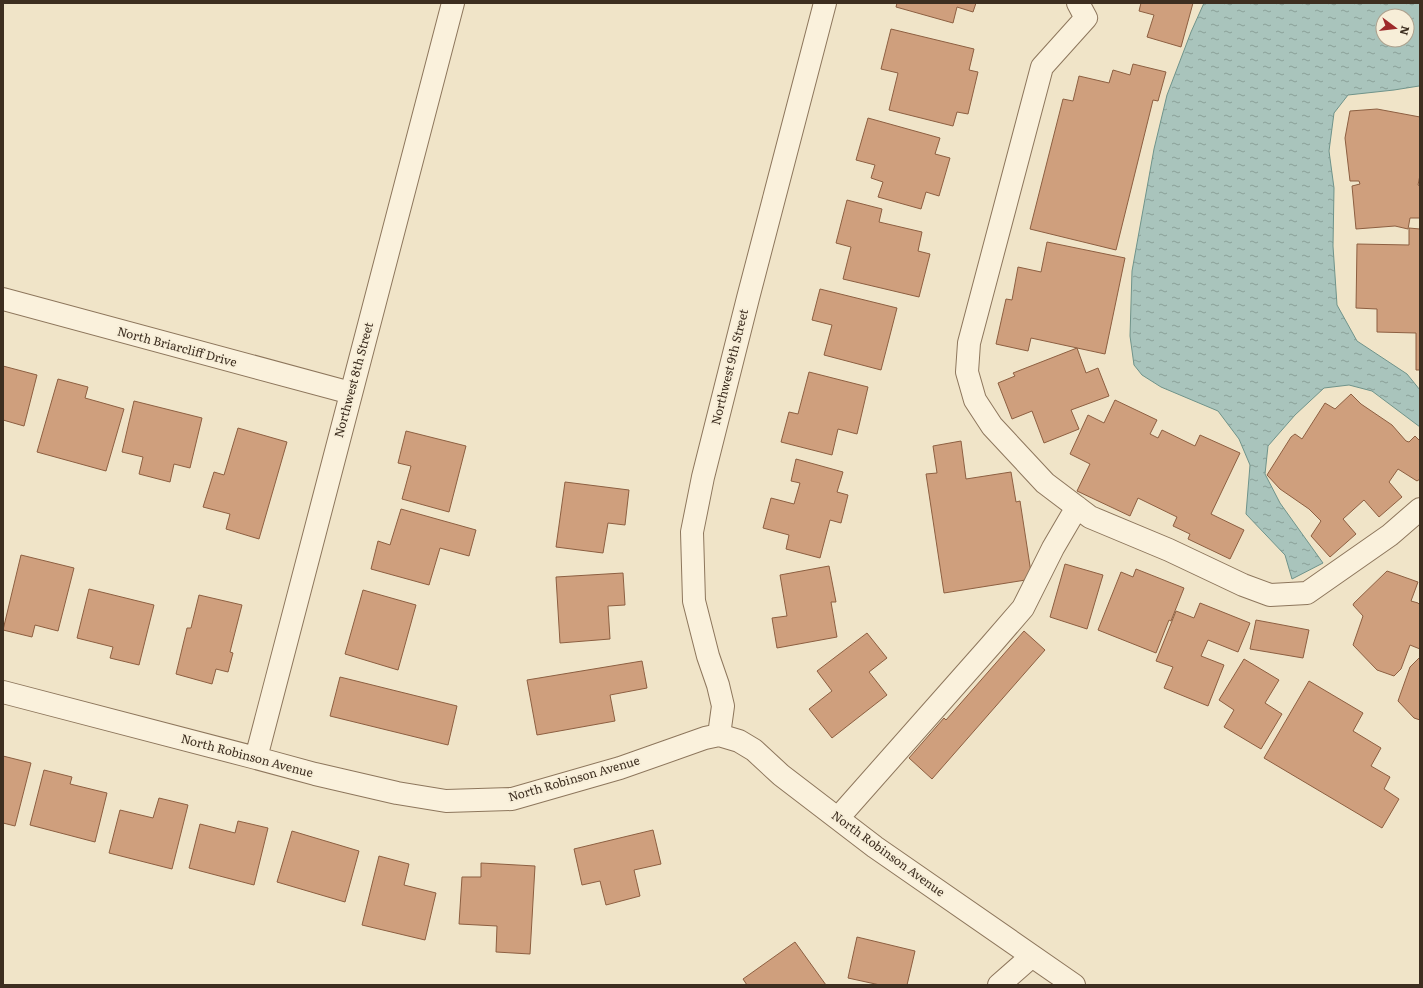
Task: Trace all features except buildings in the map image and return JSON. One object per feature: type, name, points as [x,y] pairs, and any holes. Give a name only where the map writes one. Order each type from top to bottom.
[{"type":"street","name":"Northwest 8th Street","points":[[256,758],[453,3]]},
{"type":"street","name":"Northwest 9th Street","points":[[719,735],[723,706],[694,601],[692,532],[703,477],[748,298],[825,3]]},
{"type":"street","points":[[1082,10],[1042,67],[969,343],[967,372],[975,400],[992,426],[1045,483],[1090,517],[1169,550],[1243,585],[1270,595],[1307,593],[1417,517]]},
{"type":"street","name":"North Briarcliff Drive","points":[[3,299],[351,393]]},
{"type":"street","points":[[838,818],[1023,608],[1053,548],[1077,508]]},
{"type":"street","name":"North Robinson Avenue","points":[[3,692],[315,774],[397,793],[446,801],[512,799],[620,768],[705,738],[719,735],[739,741],[754,750],[781,775],[876,847],[1074,985]]},
{"type":"street","points":[[999,985],[1032,956]]},
{"type":"water","points":[[1204,3],[1420,3],[1420,85],[1394,90],[1348,95],[1334,113],[1329,151],[1334,188],[1333,246],[1337,305],[1357,341],[1407,374],[1420,390],[1420,427],[1372,391],[1349,385],[1324,388],[1295,415],[1268,446],[1265,474],[1280,503],[1323,563],[1292,579],[1285,555],[1246,514],[1250,465],[1239,439],[1218,411],[1161,387],[1142,375],[1134,365],[1130,336],[1132,271],[1154,149],[1167,95],[1191,32]]}]
